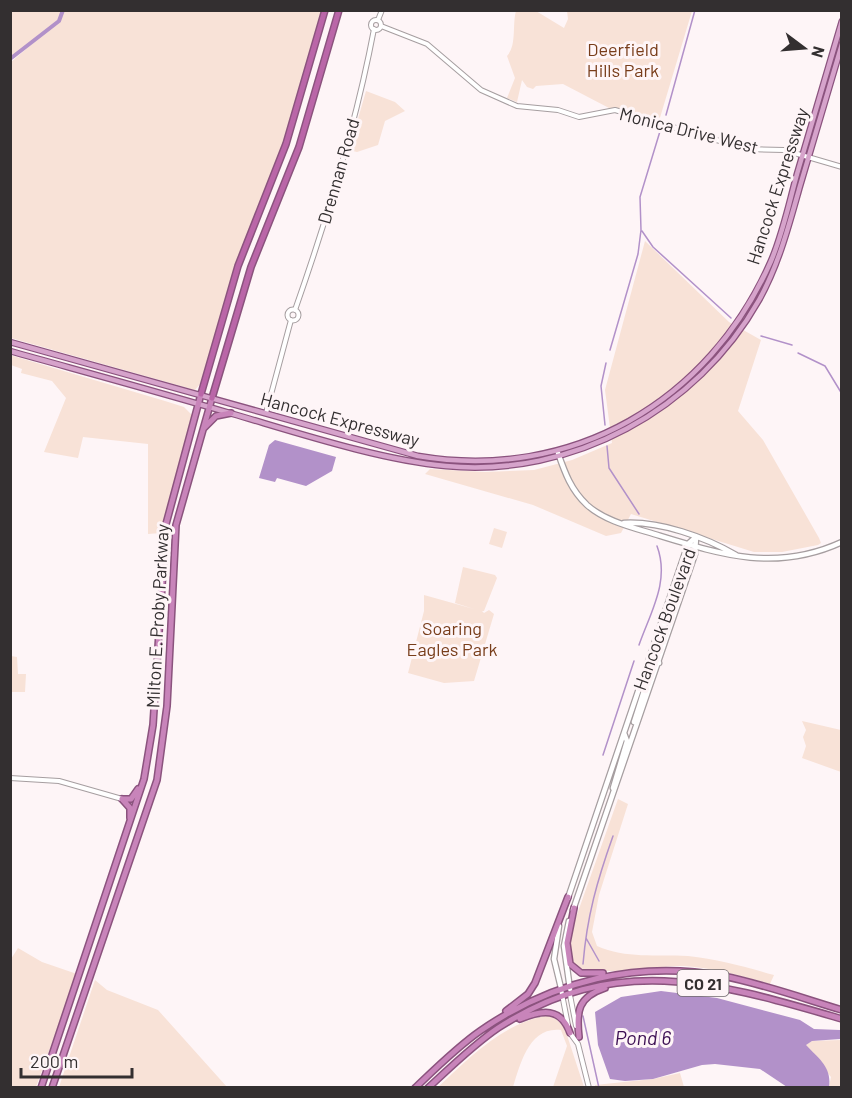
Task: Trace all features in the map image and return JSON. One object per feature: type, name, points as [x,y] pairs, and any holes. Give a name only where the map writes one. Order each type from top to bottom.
[{"type":"highway","name":"Milton E. Proby Parkway","points":[[41,1088],[128,834],[144,779],[151,741],[166,524],[238,266],[286,144],[325,10]]},
{"type":"highway","name":"Milton E. Proby Parkway","points":[[52,1088],[143,827],[157,780],[165,728],[176,525],[250,267],[303,135],[339,10]]},
{"type":"highway","points":[[202,429],[216,416],[231,413]]},
{"type":"highway","points":[[122,799],[131,799],[138,792],[151,741]]},
{"type":"highway","points":[[122,799],[130,812],[128,834]]},
{"type":"highway","points":[[479,1032],[532,989],[568,897]]},
{"type":"highway","points":[[574,908],[567,949],[568,960],[577,971],[590,974],[659,971]]},
{"type":"highway","name":"CO 21","points":[[415,1088],[479,1032],[524,1004],[569,985],[606,975],[659,971],[735,979],[842,1010]]},
{"type":"highway","name":"CO 21","points":[[428,1088],[496,1030],[523,1014],[562,997],[594,988],[638,981],[679,980],[718,985],[842,1019]]},
{"type":"highway","points":[[579,1037],[577,1012],[586,997],[607,988],[638,981]]},
{"type":"highway","points":[[496,1030],[536,1013],[547,1012],[562,1017],[570,1033]]},
{"type":"main road","name":"Hancock Expressway","points":[[10,342],[424,457],[508,460],[557,451],[598,436],[647,411],[683,384],[726,340],[753,297],[771,261],[842,21]]},
{"type":"main road","name":"Hancock Expressway","points":[[10,351],[390,457],[442,466],[517,466],[559,457],[596,444],[654,413],[699,377],[724,349],[751,312],[770,279],[783,244],[842,44]]},
{"type":"main road","points":[[557,451],[566,476],[579,497],[595,511],[619,523],[697,547],[738,556],[790,557],[817,552],[842,542]]},
{"type":"main road","points":[[619,523],[641,522],[696,537],[738,556]]},
{"type":"main road","name":"Hancock Boulevard","points":[[561,988],[554,951],[568,897],[688,544],[696,537]]},
{"type":"main road","name":"Hancock Boulevard","points":[[570,995],[564,946],[574,908],[659,663],[697,547],[696,537]]},
{"type":"main road","points":[[659,663],[656,654],[670,599]]},
{"type":"main road","points":[[631,740],[637,710],[651,669],[649,659]]},
{"type":"main road","points":[[613,791],[612,784],[627,741],[624,733]]},
{"type":"main road","points":[[606,788],[613,791]]},
{"type":"main road","points":[[596,843],[609,795],[606,788]]},
{"type":"street","points":[[374,30],[381,26],[378,20],[382,10]]},
{"type":"street","name":"Drennan Road","points":[[295,310],[339,169],[367,68],[374,30],[372,22],[378,20]]},
{"type":"street","name":"Monica Drive West","points":[[381,26],[407,34],[433,48],[481,90],[517,106],[558,110],[579,117],[615,110],[747,149],[779,150],[842,167]]},
{"type":"street","points":[[266,413],[291,320],[288,313],[295,310],[297,318],[291,320]]},
{"type":"street","points":[[10,777],[59,781],[122,799]]},
{"type":"street","points":[[561,988],[570,1033],[578,1044],[589,1088]]},
{"type":"street","points":[[570,995],[579,1037],[578,1044]]},
{"type":"green space","points":[[10,11],[322,11],[285,137],[244,243],[200,384],[195,390],[11,338],[11,62],[60,20],[11,59]]},
{"type":"green space","name":"Deerfield Hills Park","points":[[516,11],[536,11],[564,28],[568,19],[567,11],[692,11],[659,121],[609,108],[563,84],[536,86],[533,89],[527,87],[522,80],[517,102],[507,98],[515,78],[507,56],[513,41]]},
{"type":"green space","points":[[366,91],[395,102],[405,111],[385,121],[378,145],[357,152],[349,150]]},
{"type":"green space","points":[[645,241],[729,322],[761,340],[738,411],[763,440],[819,538],[821,543],[818,545],[782,552],[754,552],[631,514],[621,533],[606,536],[533,505],[425,474],[430,469],[485,472],[534,470],[572,460],[612,443],[605,390]]},
{"type":"green space","points":[[10,355],[184,407],[193,416],[161,533],[148,534],[148,444],[83,437],[78,458],[44,452],[66,398],[52,381],[21,373],[22,369],[11,365]]},
{"type":"green space","points":[[494,528],[507,532],[502,548],[489,544]]},
{"type":"green space","name":"Soaring Eagles Park","points":[[463,567],[495,575],[497,578],[484,611],[482,611],[484,613],[489,610],[494,614],[474,681],[444,683],[408,673],[424,611],[424,595],[474,609],[455,603]]},
{"type":"green space","points":[[11,656],[17,657],[18,674],[26,674],[25,692],[11,692]]},
{"type":"green space","points":[[802,721],[841,730],[841,772],[802,758],[806,746],[803,737],[806,730]]},
{"type":"green space","points":[[618,799],[628,804],[599,895],[592,932],[597,946],[619,953],[688,956],[721,961],[774,975],[770,984],[695,967],[672,966],[597,971],[575,966],[571,960],[569,937]]},
{"type":"green space","points":[[18,948],[42,962],[77,974],[36,1087],[11,1088],[11,959]]},
{"type":"green space","points":[[95,980],[107,990],[158,1010],[227,1087],[59,1087]]},
{"type":"green space","points":[[551,1015],[564,1026],[584,1087],[553,1087],[567,1046],[561,1030],[550,1030],[534,1040],[528,1049],[513,1087],[437,1088],[475,1053],[503,1033],[534,1019]]},
{"type":"green space","points":[[841,1040],[841,1087],[829,1087],[831,1077],[805,1045],[812,1041]]},
{"type":"green space","points":[[680,1073],[684,1087],[595,1088],[595,1085],[653,1079]]},
{"type":"water","points":[[275,440],[336,457],[332,471],[306,486],[277,478],[275,482],[259,478],[269,445]]},
{"type":"water","name":"Pond 6","points":[[661,991],[717,998],[800,1020],[814,1029],[840,1030],[840,1039],[812,1041],[806,1045],[826,1069],[829,1087],[787,1087],[760,1069],[715,1064],[702,1065],[653,1079],[625,1081],[610,1079],[598,1045],[595,1012],[621,997]]},
{"type":"waterway","points":[[10,59],[59,21],[63,10]]},
{"type":"waterway","points":[[666,115],[695,10]]},
{"type":"waterway","points":[[610,350],[638,254],[641,230],[640,197],[661,128]]},
{"type":"waterway","points":[[642,231],[653,247],[731,318]]},
{"type":"waterway","points":[[761,336],[792,345]]},
{"type":"waterway","points":[[798,353],[825,366],[842,394]]},
{"type":"waterway","points":[[605,425],[601,386],[606,363]]},
{"type":"waterway","points":[[607,446],[609,468],[639,514]]},
{"type":"waterway","points":[[639,645],[660,584],[661,571],[657,546]]},
{"type":"waterway","points":[[603,755],[634,661]]},
{"type":"waterway","points":[[583,964],[594,899],[613,836]]},
{"type":"waterway","points":[[586,938],[599,961]]},
{"type":"waterway","points":[[583,1016],[599,1088]]}]
